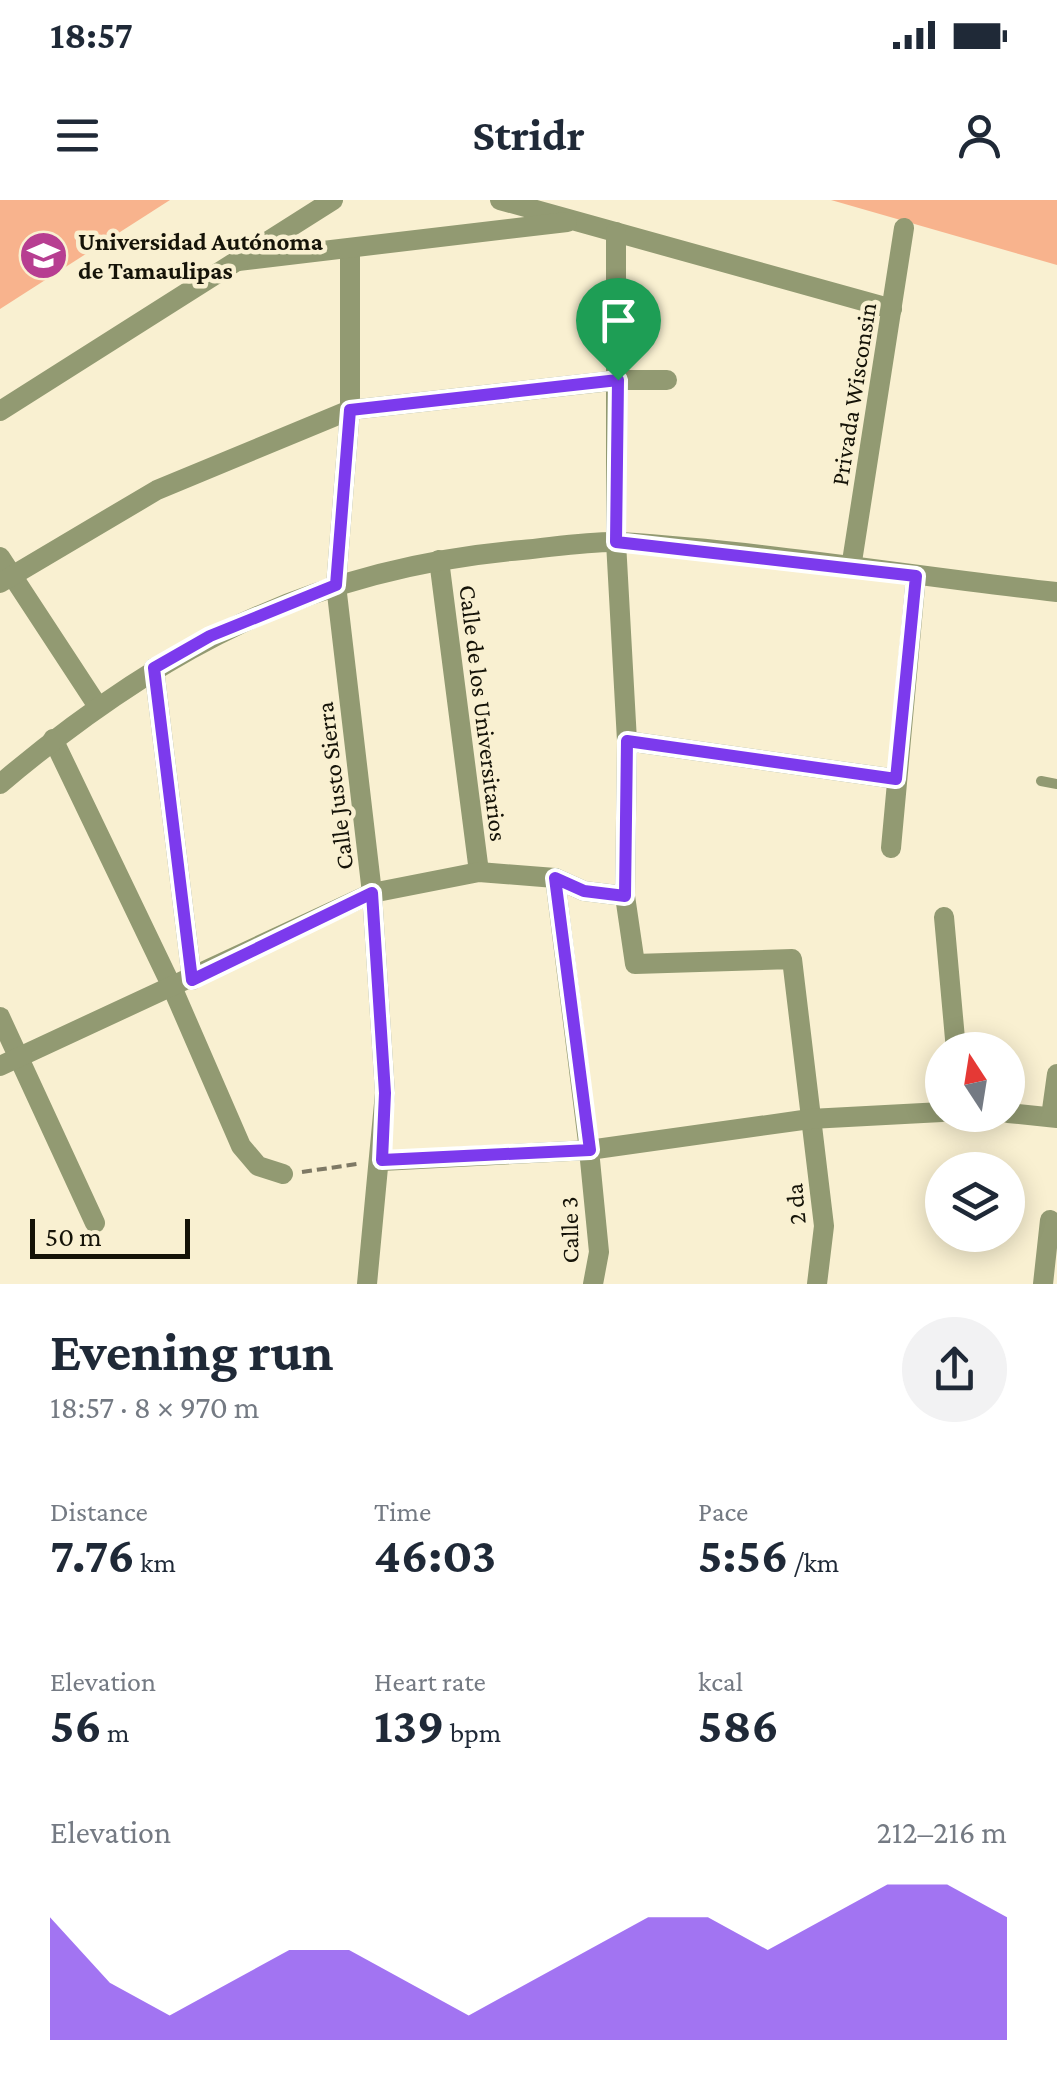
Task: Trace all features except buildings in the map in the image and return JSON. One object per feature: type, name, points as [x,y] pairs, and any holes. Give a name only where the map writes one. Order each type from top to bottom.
[{"type":"street","points":[[0,411],[334,200]]},
{"type":"street","points":[[500,200],[892,309]]},
{"type":"street","points":[[236,261],[575,221]]},
{"type":"street","name":"Privada Wisconsin","points":[[851,568],[904,228]]},
{"type":"street","points":[[0,1066],[372,893],[480,872],[555,878],[584,891],[625,896],[627,741],[616,542],[616,232]]},
{"type":"street","name":"Calle Justo Sierra","points":[[350,250],[350,410],[336,585],[372,893],[385,1093],[382,1160],[366,1284]]},
{"type":"street","points":[[6,579],[158,490],[350,410],[618,380],[667,380]]},
{"type":"street","points":[[0,784],[97,705],[210,636],[336,585],[392,568],[616,542],[1057,592]]},
{"type":"street","points":[[0,557],[6,579],[97,705]]},
{"type":"street","name":"Calle de los Universitarios","points":[[439,560],[480,872]]},
{"type":"street","points":[[891,848],[916,576]]},
{"type":"street","points":[[154,668],[182,984]]},
{"type":"street","points":[[53,739],[182,984],[241,1146],[258,1166],[283,1174]]},
{"type":"street","points":[[627,741],[896,779]]},
{"type":"street","name":"Calle 3","points":[[555,878],[590,1150],[598,1252],[593,1284]]},
{"type":"street","name":"2 da","points":[[625,896],[635,964],[792,959],[824,1226],[816,1284]]},
{"type":"street","points":[[944,917],[954,1032]]},
{"type":"street","points":[[0,1017],[96,1223]]},
{"type":"street","points":[[1025,1114],[1054,1117],[1057,1074]]},
{"type":"street","points":[[382,1160],[590,1150],[810,1119],[925,1113]]},
{"type":"street","points":[[1043,1284],[1050,1220]]},
{"type":"lane","points":[[1041,781],[1057,784]]},
{"type":"path","points":[[283,1174],[382,1160]]},
{"type":"shaded area","name":"Universidad Autónoma de Tamaulipas","points":[[0,200],[170,200],[0,309]]},
{"type":"shaded area","points":[[831,200],[1057,200],[1057,265]]},
{"type":"place","name":"Universidad Autónoma de Tamaulipas","points":[[43,255]]},
{"type":"route","points":[[618,380],[616,542],[916,576],[896,779],[627,741],[625,896],[584,891],[555,878],[590,1150],[382,1160],[385,1093],[372,893],[192,980],[154,668],[210,636],[336,585],[350,410],[618,380]]}]
